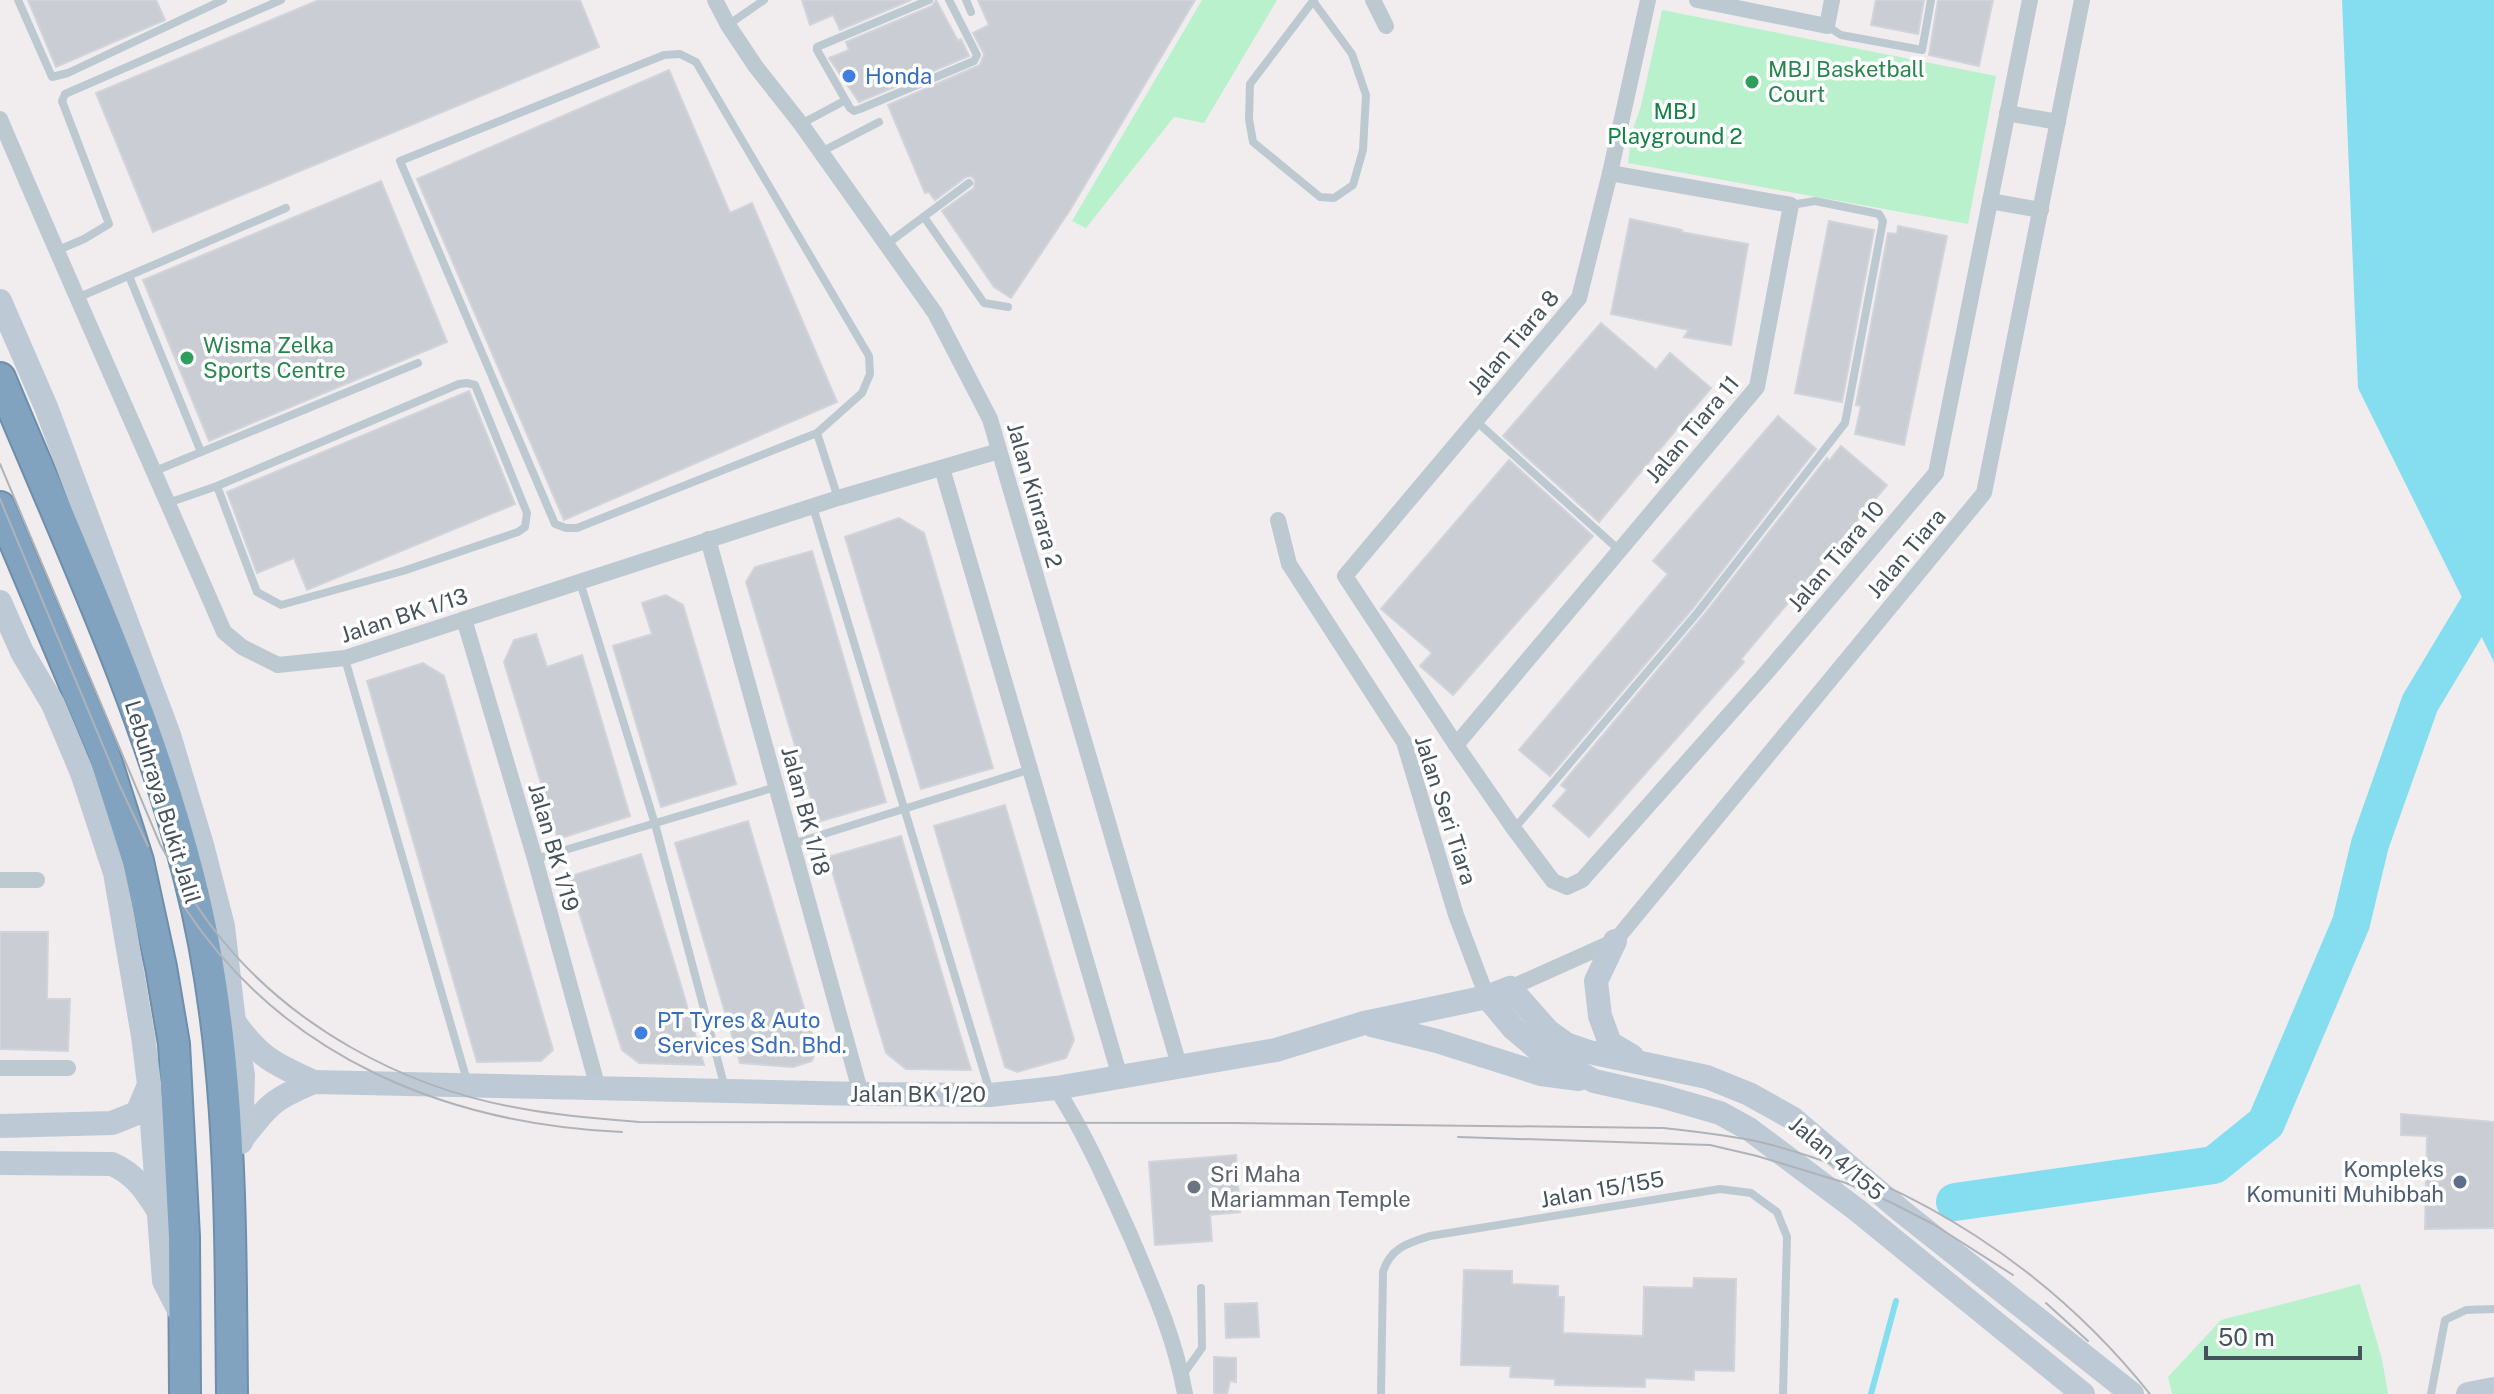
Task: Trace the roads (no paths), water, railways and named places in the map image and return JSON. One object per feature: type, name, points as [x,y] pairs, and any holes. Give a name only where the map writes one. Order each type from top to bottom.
[{"type":"highway","name":"Lebuhraya Bukit Jalil","points":[[0,378],[143,726],[190,877],[222,1062],[230,1187],[232,1394]]},
{"type":"highway","name":"Lebuhraya Bukit Jalil","points":[[0,507],[103,751],[138,861],[161,967],[174,1044],[184,1237],[185,1394]]},
{"type":"street","name":"Jalan Kinrara 2","points":[[715,0],[756,67],[801,124],[935,313],[990,419],[1179,1065]]},
{"type":"street","name":"Jalan Tiara 8","points":[[1345,576],[1579,298],[1648,0]]},
{"type":"street","points":[[1697,0],[1827,26],[1832,0]]},
{"type":"street","name":"Jalan Tiara 10","points":[[1345,576],[1456,745],[1553,881],[1567,887],[1582,880],[1767,672],[1936,473],[2030,0]]},
{"type":"street","name":"Jalan Tiara","points":[[1510,988],[1615,941],[1984,493],[2082,0]]},
{"type":"street","points":[[1376,1],[1386,26]]},
{"type":"street","points":[[2007,113],[2058,122]]},
{"type":"street","name":"Jalan BK 1/13","points":[[0,119],[224,632],[242,647],[278,665],[345,658],[708,539],[999,451]]},
{"type":"street","points":[[1610,173],[1791,205]]},
{"type":"street","points":[[1990,201],[2041,210]]},
{"type":"street","name":"Jalan Tiara 11","points":[[1456,745],[1757,387],[1791,205]]},
{"type":"street","points":[[0,301],[46,407],[169,735],[202,845],[223,926],[243,1075],[242,1139],[230,1187]]},
{"type":"street","points":[[942,468],[1120,1077]]},
{"type":"street","name":"Jalan Seri Tiara","points":[[1278,520],[1289,564],[1404,742],[1456,915],[1487,997]]},
{"type":"street","name":"Jalan BK 1/18","points":[[708,539],[861,1094]]},
{"type":"street","points":[[0,602],[22,652],[65,731],[115,873],[149,1084],[164,1281],[184,1320]]},
{"type":"street","name":"Jalan BK 1/19","points":[[464,619],[598,1088]]},
{"type":"street","points":[[0,880],[37,880]]},
{"type":"street","points":[[1615,941],[1596,981],[1600,1016],[1610,1043],[1645,1063]]},
{"type":"street","name":"Jalan BK 1/20","points":[[234,1022],[249,1042],[272,1063],[314,1082],[990,1095],[1056,1088],[1276,1050],[1364,1023],[1487,997],[1510,988]]},
{"type":"street","name":"Jalan 4/155","points":[[1510,988],[1548,1031],[1566,1044],[1589,1052],[1707,1077],[1749,1094],[1792,1118],[1900,1210],[2132,1394]]},
{"type":"street","name":"Jalan 4/155","points":[[1487,997],[1513,1028],[1540,1051],[1594,1081],[1720,1113],[1749,1129],[1857,1210],[2083,1394]]},
{"type":"street","points":[[1364,1023],[1437,1041],[1541,1074],[1594,1081]]},
{"type":"street","points":[[0,1068],[68,1068]]},
{"type":"street","name":"Jalan BK 1/20","points":[[242,1139],[271,1103],[314,1082]]},
{"type":"street","points":[[0,1126],[112,1123],[137,1113],[149,1084]]},
{"type":"street","points":[[1056,1088],[1073,1115],[1163,1311],[1185,1394]]},
{"type":"street","points":[[0,1163],[112,1164],[128,1171],[160,1214]]},
{"type":"street","points":[[2468,1394],[2494,1389]]},
{"type":"lane","points":[[18,0],[52,77],[68,73],[223,0]]},
{"type":"lane","points":[[56,251],[109,224],[62,101],[65,94],[281,0]]},
{"type":"lane","points":[[728,25],[764,0]]},
{"type":"lane","points":[[929,0],[819,44],[817,50],[844,101],[854,111],[974,61],[977,55],[949,0]]},
{"type":"lane","points":[[966,0],[971,12]]},
{"type":"lane","points":[[1827,26],[1841,35],[1922,50],[1931,0]]},
{"type":"lane","points":[[1314,1],[1352,54],[1366,95],[1363,150],[1353,185],[1334,198],[1320,197],[1253,142],[1249,119],[1250,84],[1314,1]]},
{"type":"lane","points":[[680,54],[696,62],[869,356],[870,374],[862,393],[817,433],[577,528],[555,524],[400,161],[664,55],[680,54]]},
{"type":"lane","points":[[801,124],[844,101]]},
{"type":"lane","points":[[821,153],[879,122]]},
{"type":"lane","points":[[886,245],[969,183]]},
{"type":"lane","points":[[1514,829],[1698,612],[1845,423],[1883,221],[1879,214],[1815,201],[1791,205]]},
{"type":"lane","points":[[76,299],[286,208]]},
{"type":"lane","points":[[924,217],[984,303],[1008,307]]},
{"type":"lane","points":[[129,276],[201,452]]},
{"type":"lane","points":[[155,471],[418,363]]},
{"type":"lane","points":[[168,503],[217,486],[467,383],[475,385],[527,513],[525,527],[518,532],[403,571],[281,605],[257,592],[217,486]]},
{"type":"lane","points":[[1476,420],[1619,550]]},
{"type":"lane","points":[[817,433],[838,498]]},
{"type":"lane","points":[[813,507],[990,1095]]},
{"type":"lane","points":[[580,581],[655,824],[726,1091]]},
{"type":"lane","points":[[345,658],[469,1086]]},
{"type":"lane","points":[[792,844],[1032,769]]},
{"type":"lane","points":[[535,859],[777,787]]},
{"type":"lane","name":"Jalan 15/155","points":[[1381,1394],[1383,1272],[1386,1263],[1401,1246],[1430,1236],[1720,1189],[1751,1193],[1777,1212],[1787,1237],[1783,1394]]},
{"type":"lane","points":[[1182,1376],[1202,1348],[1201,1288]]},
{"type":"lane","points":[[2431,1394],[2445,1320],[2466,1310],[2494,1309]]},
{"type":"water","points":[[2342,0],[2494,0],[2494,662],[2358,388]]},
{"type":"waterway","points":[[1955,1202],[2214,1165],[2266,1123],[2351,923],[2370,844],[2420,703],[2494,580]]},
{"type":"waterway","points":[[1871,1394],[1896,1301]]},
{"type":"tram line","points":[[0,464],[160,844],[191,897],[242,962],[275,994],[351,1047],[392,1068],[435,1086],[524,1109],[639,1122],[1234,1123],[1664,1128],[1760,1142],[1872,1180],[1976,1236],[2024,1270],[2069,1308],[2111,1349],[2150,1394]]},
{"type":"tram line","points":[[0,499],[148,846]]},
{"type":"tram line","points":[[185,908],[225,960],[270,1005],[321,1043],[375,1073],[433,1097],[494,1115],[557,1126],[622,1132]]},
{"type":"tram line","points":[[1458,1137],[1710,1145],[1757,1156],[1846,1183],[1890,1202],[1933,1224],[2013,1275]]},
{"type":"tram line","points":[[2046,1303],[2088,1341]]},
{"type":"place","name":"Honda","points":[[849,76]]},
{"type":"place","name":"MBJ Basketball Court","points":[[1752,82]]},
{"type":"place","name":"Wisma Zelka Sports Centre","points":[[187,358]]},
{"type":"place","name":"PT Tyres & Auto Services Sdn. Bhd.","points":[[641,1033]]},
{"type":"place","name":"Kompleks Komuniti Muhibbah","points":[[2460,1182]]},
{"type":"place","name":"Sri Maha Mariamman Temple","points":[[1194,1187]]},
{"type":"park label","name":"MBJ Playground 2","points":[[1675,124]]}]
